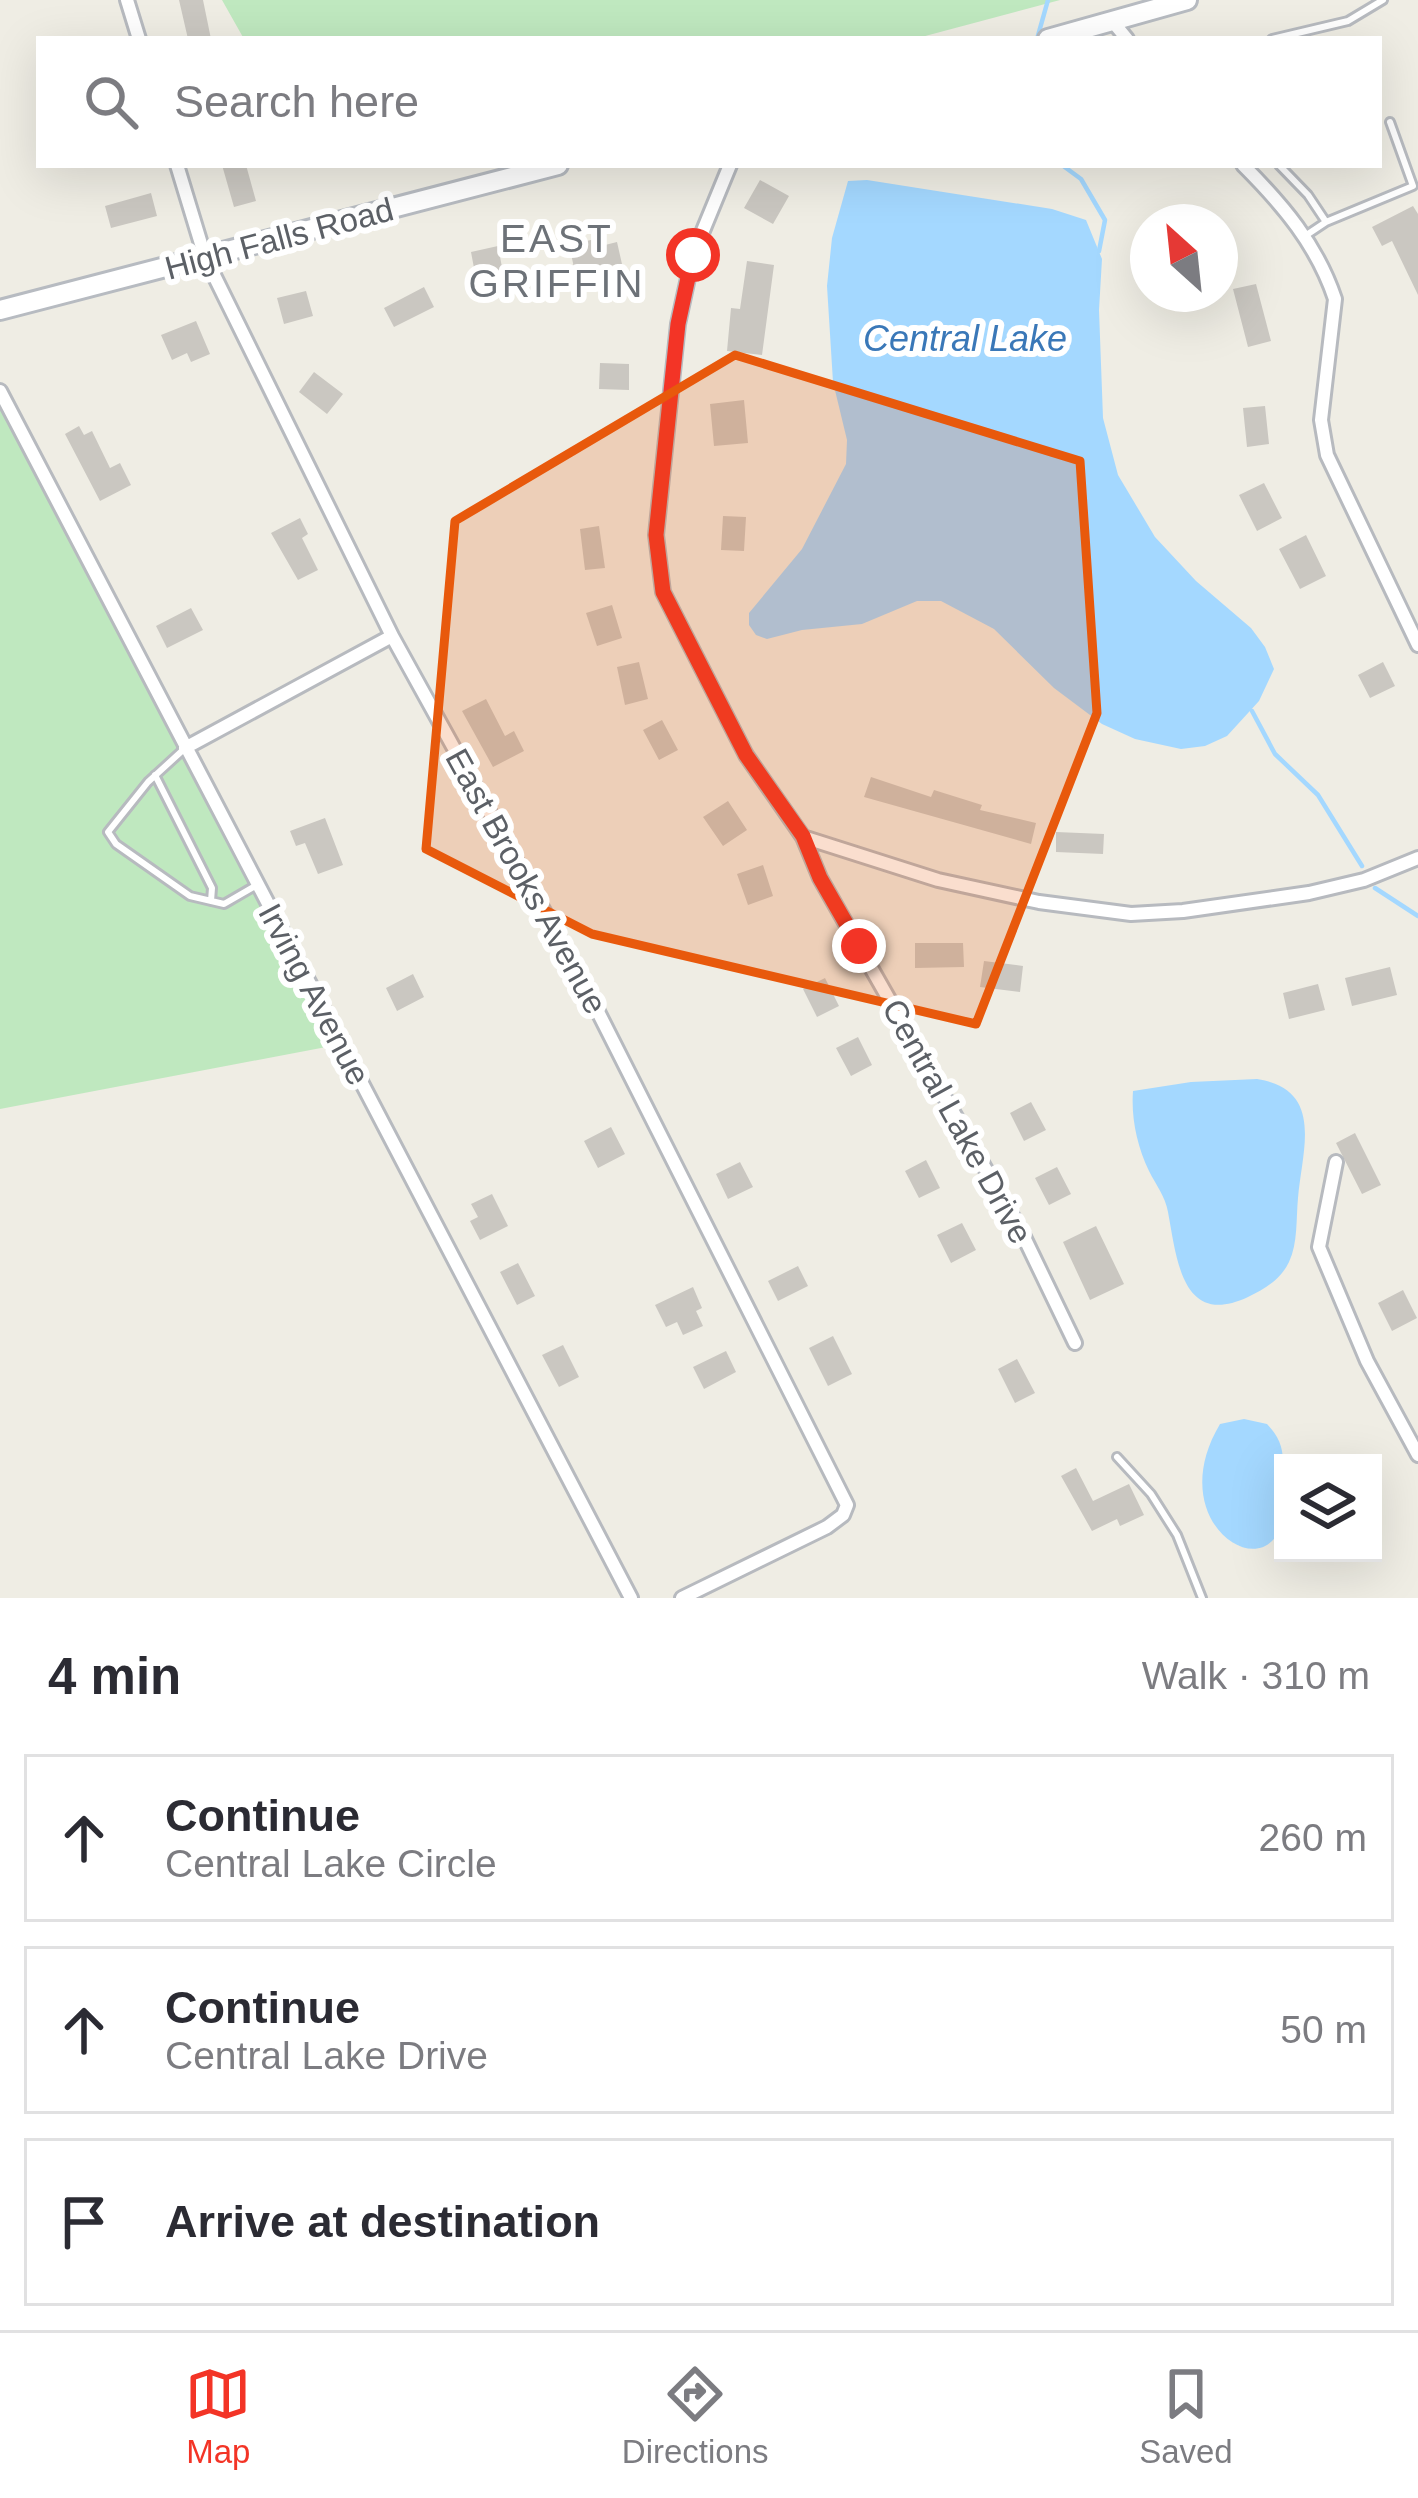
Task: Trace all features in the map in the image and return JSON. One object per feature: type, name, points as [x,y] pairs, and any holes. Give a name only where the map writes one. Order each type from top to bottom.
[{"type":"street","points":[[127,0],[138,36]]},
{"type":"street","points":[[1059,36],[1187,0]]},
{"type":"street","points":[[1113,22],[1124,36]]},
{"type":"street","name":"East Brooks Avenue","points":[[178,168],[205,257],[392,636],[582,980],[847,1505],[843,1515],[826,1527],[682,1598]]},
{"type":"street","name":"High Falls Road","points":[[0,310],[546,168]]},
{"type":"street","name":"Central Lake Drive","points":[[729,168],[693,255],[678,324],[656,535],[663,592],[746,755],[803,836],[820,878],[1023,1235],[1075,1343]]},
{"type":"street","points":[[1246,168],[1305,236],[1335,299],[1321,420],[1328,455],[1418,645]]},
{"type":"street","name":"Irving Avenue","points":[[0,391],[631,1598]]},
{"type":"street","points":[[185,748],[392,636]]},
{"type":"street","points":[[803,836],[938,880],[1039,902],[1131,914],[1309,893],[1364,880],[1418,858]]},
{"type":"street","points":[[1336,1162],[1319,1247],[1367,1361],[1418,1455]]},
{"type":"lane","points":[[1285,36],[1348,21],[1383,0]]},
{"type":"lane","points":[[1305,236],[1326,222],[1413,186],[1390,122]]},
{"type":"lane","points":[[1282,168],[1326,222]]},
{"type":"lane","points":[[185,748],[108,832],[116,844],[190,896],[224,904],[258,885]]},
{"type":"lane","points":[[155,776],[212,888],[211,901]]},
{"type":"lane","points":[[1117,1456],[1151,1494],[1177,1535],[1202,1598]]},
{"type":"highlighted area","points":[[735,355],[1080,461],[1097,713],[976,1024],[592,934],[426,849],[455,521]]},
{"type":"green space","points":[[222,0],[1060,0],[925,36],[242,36]]},
{"type":"green space","points":[[0,397],[342,1044],[0,1109]]},
{"type":"water","name":"Central Lake","points":[[848,181],[1052,209],[1086,220],[1102,259],[1103,418],[1118,475],[1155,537],[1196,581],[1251,628],[1274,669],[1259,701],[1227,736],[1205,746],[1181,749],[1135,739],[1102,724],[1054,688],[994,629],[941,601],[917,601],[862,624],[767,639],[749,625],[749,613],[802,549],[846,464],[847,440],[833,382],[827,286],[832,238]]},
{"type":"water","points":[[1257,1079],[1293,1095],[1301,1109],[1305,1142],[1294,1247],[1286,1268],[1266,1287],[1226,1304],[1209,1304],[1196,1296],[1180,1268],[1167,1206],[1138,1142],[1133,1091]]},
{"type":"water","points":[[1244,1419],[1267,1424],[1278,1438],[1282,1454],[1274,1454],[1274,1538],[1258,1548],[1240,1546],[1223,1535],[1210,1516],[1203,1490],[1205,1459],[1220,1424]]},
{"type":"building","points":[[179,0],[203,0],[210,36],[187,36]]},
{"type":"building","points":[[223,168],[247,168],[256,201],[234,207]]},
{"type":"building","points":[[760,180],[789,196],[773,224],[744,208]]},
{"type":"building","points":[[151,193],[157,216],[111,228],[105,206]]},
{"type":"building","points":[[1413,206],[1418,214],[1418,295],[1392,241],[1382,246],[1372,227]]},
{"type":"building","points":[[604,237],[605,245],[617,242],[622,264],[575,272],[569,245]]},
{"type":"building","points":[[498,246],[504,278],[477,284],[471,252]]},
{"type":"building","points":[[747,261],[774,265],[762,355],[727,351],[731,308],[740,309]]},
{"type":"building","points":[[1256,284],[1271,341],[1248,347],[1238,288]]},
{"type":"building","points":[[424,287],[434,307],[394,327],[384,308]]},
{"type":"building","points":[[306,291],[313,316],[284,324],[277,298]]},
{"type":"building","points":[[196,321],[210,354],[191,362],[187,353],[172,360],[161,335]]},
{"type":"building","points":[[600,363],[629,364],[629,390],[599,389]]},
{"type":"building","points":[[314,372],[343,394],[327,414],[299,392]]},
{"type":"building","points":[[744,400],[748,443],[714,446],[710,404]]},
{"type":"building","points":[[1265,406],[1269,444],[1247,447],[1243,408]]},
{"type":"building","points":[[79,426],[84,435],[92,431],[110,468],[120,463],[131,485],[100,501],[65,434]]},
{"type":"building","points":[[1264,483],[1282,518],[1257,531],[1239,495]]},
{"type":"building","points":[[723,516],[746,517],[744,551],[721,550]]},
{"type":"building","points":[[300,518],[308,534],[302,538],[318,570],[298,580],[271,533]]},
{"type":"building","points":[[599,526],[605,568],[585,570],[580,529]]},
{"type":"building","points":[[1306,535],[1326,576],[1300,589],[1279,549]]},
{"type":"building","points":[[612,605],[622,638],[597,646],[586,613]]},
{"type":"building","points":[[191,608],[203,630],[167,648],[156,626]]},
{"type":"building","points":[[639,662],[648,699],[625,705],[617,667]]},
{"type":"building","points":[[1383,662],[1395,686],[1370,698],[1358,675]]},
{"type":"building","points":[[486,699],[505,736],[514,731],[524,751],[493,767],[462,711]]},
{"type":"building","points":[[662,720],[678,750],[659,760],[643,730]]},
{"type":"building","points":[[871,777],[931,797],[934,790],[982,805],[980,810],[1036,823],[1031,844],[864,797]]},
{"type":"building","points":[[728,801],[747,830],[723,846],[703,817]]},
{"type":"building","points":[[325,818],[343,865],[318,874],[305,843],[296,846],[290,831]]},
{"type":"building","points":[[1056,832],[1104,834],[1103,854],[1056,852]]},
{"type":"building","points":[[763,865],[773,896],[748,905],[737,874]]},
{"type":"building","points":[[915,943],[963,943],[964,967],[915,968]]},
{"type":"building","points":[[984,961],[1023,966],[1020,992],[980,987]]},
{"type":"building","points":[[1390,967],[1397,995],[1352,1006],[1345,978]]},
{"type":"building","points":[[413,974],[424,997],[397,1011],[386,988]]},
{"type":"building","points":[[825,978],[839,1006],[817,1017],[803,989]]},
{"type":"building","points":[[1318,984],[1325,1010],[1289,1019],[1283,993]]},
{"type":"building","points":[[858,1037],[872,1065],[851,1076],[836,1048]]},
{"type":"building","points":[[1031,1102],[1046,1130],[1024,1141],[1010,1113]]},
{"type":"building","points":[[611,1127],[625,1154],[598,1168],[584,1141]]},
{"type":"building","points":[[1355,1133],[1381,1185],[1362,1194],[1336,1143]]},
{"type":"building","points":[[926,1160],[940,1188],[919,1198],[905,1171]]},
{"type":"building","points":[[740,1162],[753,1187],[728,1199],[716,1174]]},
{"type":"building","points":[[1057,1167],[1071,1194],[1049,1205],[1035,1178]]},
{"type":"building","points":[[492,1194],[508,1226],[480,1240],[470,1221],[478,1217],[471,1204]]},
{"type":"building","points":[[962,1223],[976,1250],[951,1263],[937,1235]]},
{"type":"building","points":[[1096,1226],[1124,1284],[1090,1300],[1063,1242]]},
{"type":"building","points":[[518,1263],[535,1296],[517,1305],[500,1272]]},
{"type":"building","points":[[798,1266],[808,1286],[778,1301],[768,1281]]},
{"type":"building","points":[[693,1287],[703,1326],[683,1335],[677,1322],[666,1327],[655,1305]]},
{"type":"building","points":[[1403,1290],[1417,1318],[1392,1331],[1378,1303]]},
{"type":"building","points":[[833,1336],[852,1374],[828,1386],[809,1348]]},
{"type":"building","points":[[563,1345],[579,1377],[559,1387],[542,1355]]},
{"type":"building","points":[[726,1351],[736,1372],[704,1389],[693,1367]]},
{"type":"building","points":[[1017,1359],[1035,1393],[1015,1403],[998,1369]]},
{"type":"building","points":[[1076,1468],[1093,1501],[1129,1484],[1144,1515],[1120,1526],[1117,1519],[1092,1531],[1061,1476]]},
{"type":"waterway","points":[[1038,36],[1048,0]]},
{"type":"waterway","points":[[1066,168],[1081,179],[1105,220],[1099,251]]},
{"type":"waterway","points":[[1252,711],[1275,754],[1318,795],[1362,866]]},
{"type":"waterway","points":[[1375,888],[1418,916]]},
{"type":"district","name":"EAST GRIFFIN","points":[[557,260]]},
{"type":"route","points":[[693,255],[678,324],[656,535],[663,592],[746,755],[803,836],[820,878],[859,946]]}]
